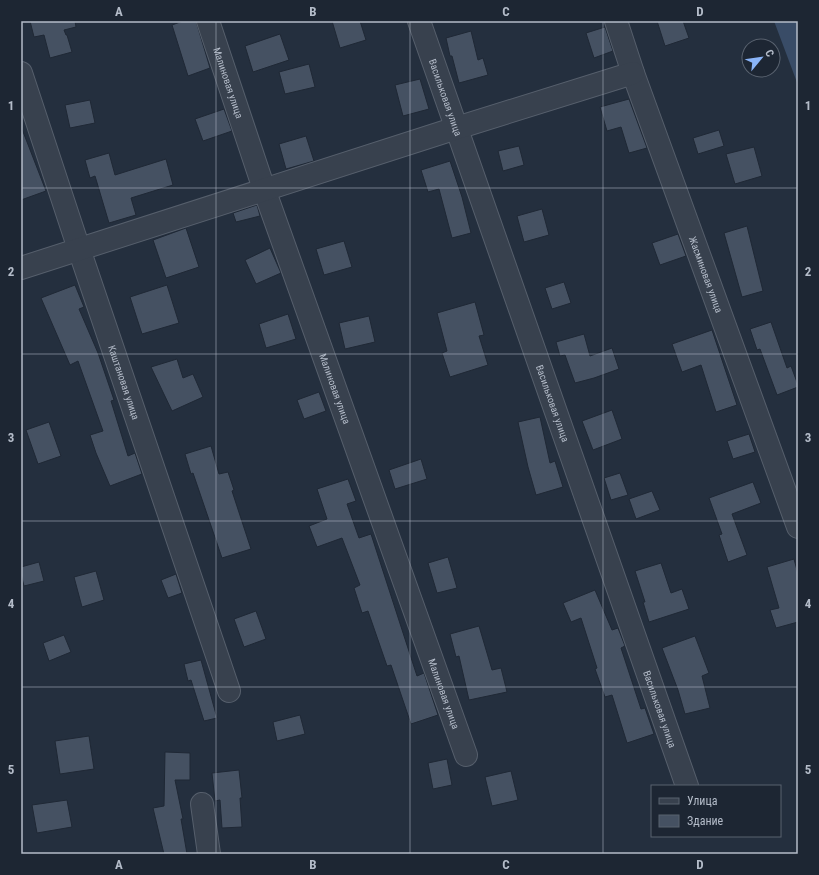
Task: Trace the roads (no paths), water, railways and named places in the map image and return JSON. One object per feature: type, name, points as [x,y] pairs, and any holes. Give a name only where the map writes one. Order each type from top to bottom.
[{"type":"street","name":"Малиновая улица","points":[[208,21],[264,189],[466,754]]},
{"type":"street","name":"Васильковая улица","points":[[419,21],[687,785]]},
{"type":"street","name":"Жасминовая улица","points":[[616,21],[633,73],[798,527]]},
{"type":"street","name":"Каштановая улица","points":[[21,73],[229,691]]},
{"type":"street","points":[[21,268],[457,127],[633,73]]},
{"type":"street","points":[[202,804],[209,854]]},
{"type":"water","points":[[774,21],[798,21],[798,85],[781,38]]}]
